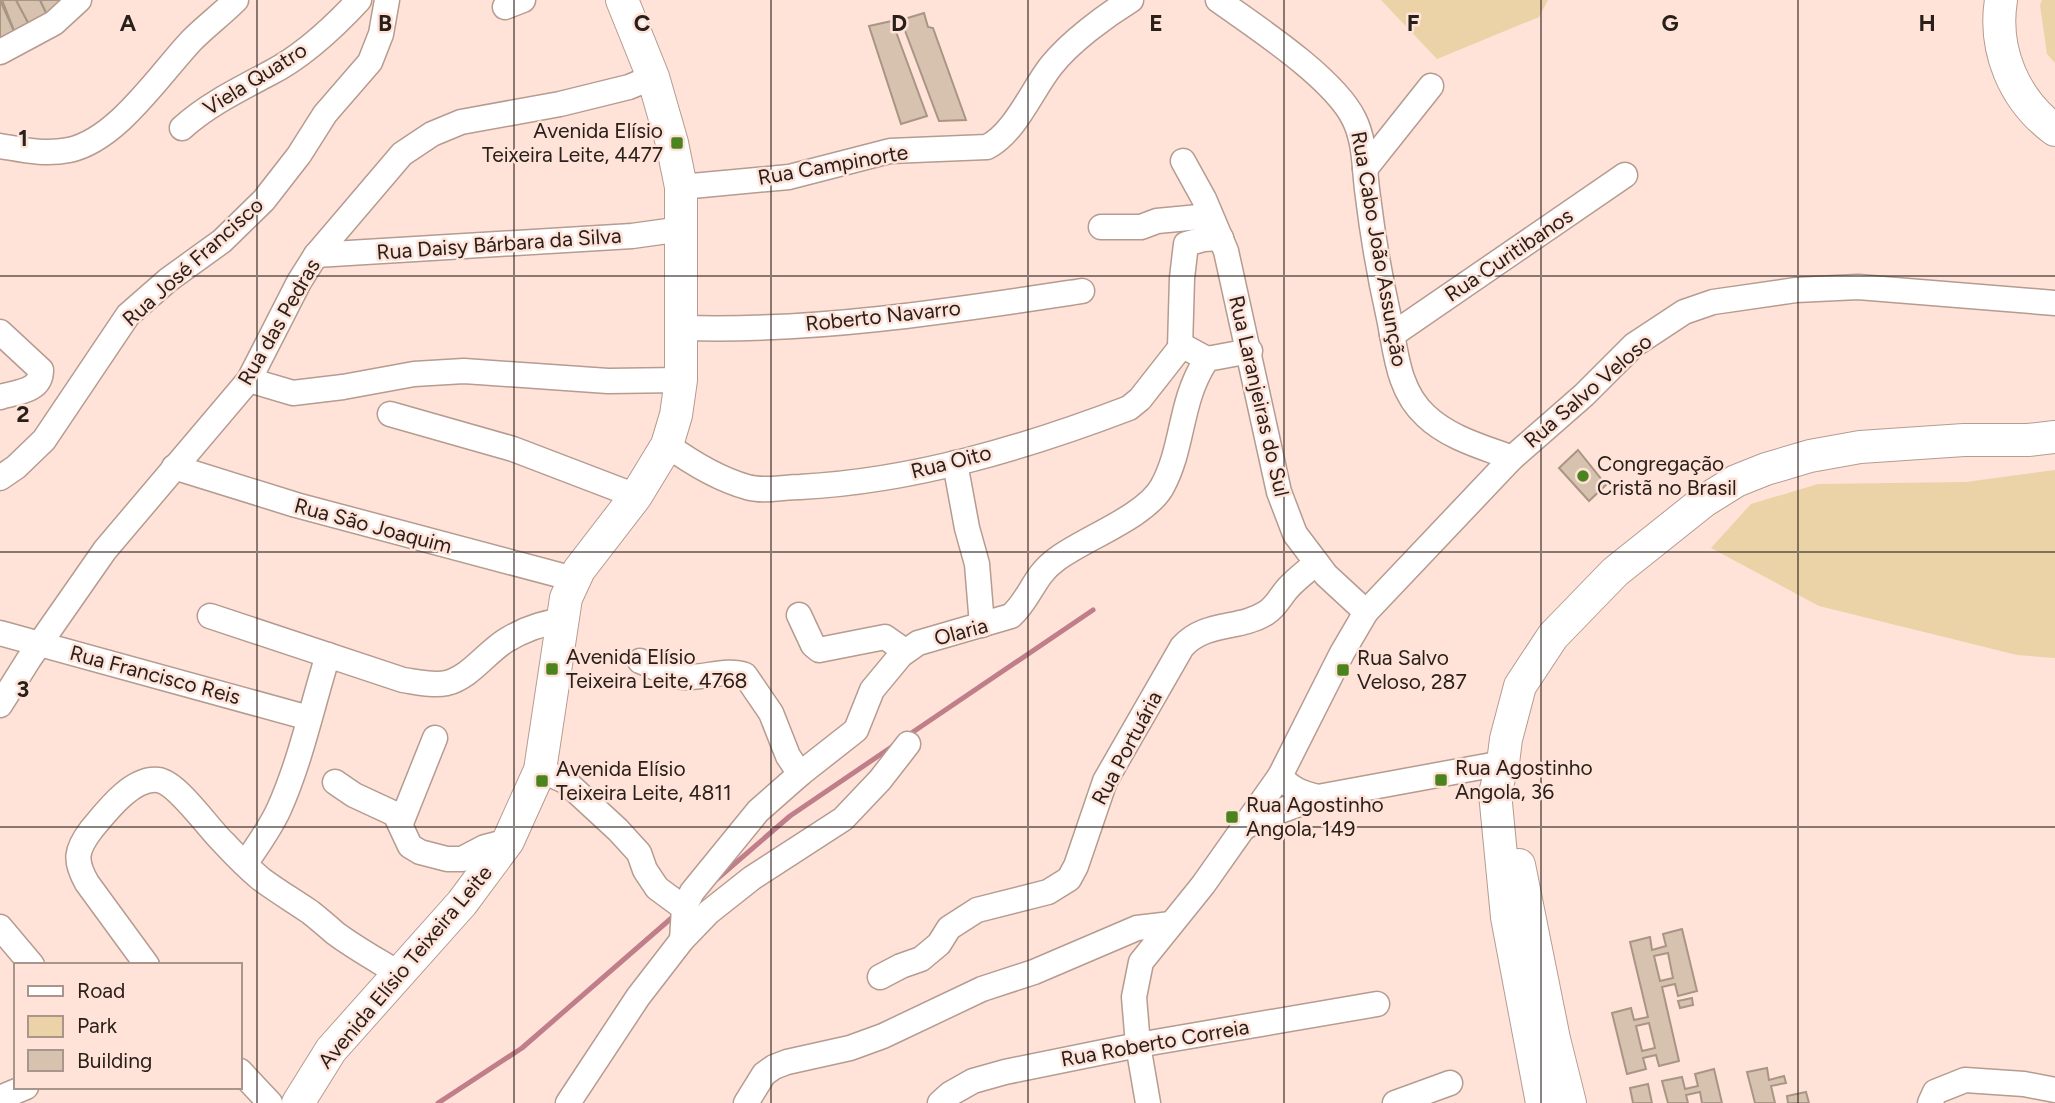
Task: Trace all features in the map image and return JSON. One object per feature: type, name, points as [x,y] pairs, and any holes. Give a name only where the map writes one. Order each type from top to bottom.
[{"type":"main road","name":"Avenida Elísio Teixeira Leite","points":[[298,1103],[331,1050],[462,903],[508,841],[540,770],[566,598],[574,579],[636,496],[667,445],[676,415],[681,380],[683,328],[681,187],[672,143],[653,77],[622,0]]},
{"type":"main road","points":[[2001,0],[1999,36],[2008,72],[2024,101],[2055,130]]},
{"type":"main road","points":[[1542,1103],[1504,896],[1495,793],[1520,686],[1553,636],[1615,572],[1704,501],[1736,481],[1766,469],[1810,456],[1860,447],[2055,437]]},
{"type":"main road","points":[[1503,764],[1517,858],[1570,1103]]},
{"type":"street","points":[[0,52],[54,23],[79,0]]},
{"type":"street","points":[[0,146],[47,154],[72,150],[97,140],[116,124],[193,39],[236,0]]},
{"type":"street","name":"Viela Quatro","points":[[182,128],[251,81],[288,62],[310,46],[359,0]]},
{"type":"street","name":"Rua José Francisco","points":[[0,478],[16,467],[44,440],[128,315],[168,280],[222,241],[264,200],[299,155],[325,114],[370,62],[381,34],[387,0]]},
{"type":"street","name":"Rua Campinorte","points":[[681,187],[789,177],[890,151],[987,147],[1008,129],[1052,65],[1084,35],[1131,0]]},
{"type":"street","name":"Rua Cabo João Assunção","points":[[1218,0],[1288,52],[1334,92],[1350,111],[1363,148],[1380,280],[1398,369],[1414,403],[1425,416],[1458,436],[1512,457]]},
{"type":"street","name":"Rua das Pedras","points":[[0,705],[105,550],[249,380],[299,282],[316,255],[392,165],[411,147],[461,121],[560,104],[653,77]]},
{"type":"street","points":[[1365,169],[1431,86]]},
{"type":"street","name":"Rua Laranjeiras do Sul","points":[[1183,161],[1226,251],[1279,492],[1295,534],[1316,563],[1366,612]]},
{"type":"street","name":"Rua Curitibanos","points":[[1392,335],[1625,175]]},
{"type":"street","points":[[1101,227],[1141,227],[1157,221],[1210,214]]},
{"type":"street","name":"Rua Daisy Bárbara da Silva","points":[[316,255],[632,236],[682,229]]},
{"type":"street","points":[[1221,238],[1186,244],[1180,348],[1185,347],[1207,359],[1250,351]]},
{"type":"street","name":"Rua Salvo Veloso","points":[[1147,1103],[1134,997],[1141,962],[1203,885],[1280,776],[1342,653],[1366,612],[1512,457],[1584,396],[1634,345],[1684,312],[1713,302],[1796,290],[1858,287],[2055,303]]},
{"type":"street","name":"Roberto Navarro","points":[[683,328],[758,327],[867,320],[1082,291]]},
{"type":"street","points":[[0,332],[41,370],[39,382],[32,388],[0,397]]},
{"type":"street","name":"Rua Oito","points":[[667,445],[710,472],[756,489],[879,479],[955,463],[1029,442],[1129,408],[1140,399],[1180,348]]},
{"type":"street","name":"Olaria","points":[[682,940],[684,908],[692,892],[758,811],[856,730],[877,682],[905,651],[918,643],[1011,617],[1021,608],[1037,577],[1051,564],[1144,507],[1154,498],[1172,463],[1188,395],[1207,359]]},
{"type":"street","points":[[249,380],[293,393],[414,374],[464,371],[590,380],[681,380]]},
{"type":"street","points":[[390,414],[513,449],[636,496]]},
{"type":"street","points":[[955,463],[967,528],[977,564],[982,625]]},
{"type":"street","name":"Rua São Joaquim","points":[[174,467],[296,505],[574,579]]},
{"type":"street","name":"Rua Portuária","points":[[880,977],[921,959],[939,944],[949,928],[977,910],[1048,891],[1066,882],[1076,866],[1105,781],[1182,647],[1200,632],[1245,623],[1270,611],[1289,587],[1316,563]]},
{"type":"street","points":[[799,615],[813,645],[819,650],[885,637],[905,651]]},
{"type":"street","points":[[210,616],[403,680],[444,684],[465,674],[506,641],[548,623],[561,621]]},
{"type":"street","name":"Rua Francisco Reis","points":[[0,634],[309,718]]},
{"type":"street","points":[[245,864],[279,809],[328,655]]},
{"type":"street","points":[[640,661],[680,677],[732,673],[745,675],[773,716],[788,756],[800,774]]},
{"type":"street","points":[[401,823],[435,738]]},
{"type":"street","points":[[568,1103],[638,997],[682,940],[709,912],[752,878],[843,819],[880,780],[908,744]]},
{"type":"street","points":[[1244,827],[1318,797],[1503,764]]},
{"type":"street","points":[[540,770],[565,782],[618,830],[639,853],[645,870],[657,888],[684,908]]},
{"type":"street","points":[[1280,776],[1289,787],[1318,797]]},
{"type":"street","points":[[146,963],[81,872],[77,858],[80,846],[92,830],[131,789],[148,780],[164,781],[260,878],[337,934],[398,973]]},
{"type":"street","points":[[335,782],[354,795],[395,814],[414,849],[447,859],[462,859],[485,847],[508,841]]},
{"type":"street","points":[[747,1102],[764,1074],[774,1067],[850,1048],[883,1036],[982,989],[1034,972],[1137,928],[1171,924]]},
{"type":"street","points":[[0,927],[30,963]]},
{"type":"street","name":"Rua Roberto Correia","points":[[940,1103],[973,1081],[1052,1061],[1377,1004]]},
{"type":"street","points":[[242,1073],[270,1103]]},
{"type":"street","points":[[1930,1103],[1936,1092],[1965,1080],[2024,1084],[2055,1090]]},
{"type":"street","points":[[1395,1103],[1450,1083]]},
{"type":"street","points":[[0,1098],[21,1089]]},
{"type":"green space","points":[[1381,0],[1548,0],[1539,17],[1437,59]]},
{"type":"green space","points":[[2042,0],[2055,0],[2055,63],[2047,54],[2040,5]]},
{"type":"green space","points":[[2055,470],[2055,658],[2017,655],[1819,606],[1711,548],[1751,504],[1818,484],[1966,482]]},
{"type":"building","points":[[0,0],[17,38],[0,44]]},
{"type":"building","points":[[2,0],[16,0],[32,30],[17,38]]},
{"type":"building","points":[[16,0],[40,0],[50,21],[32,30]]},
{"type":"building","points":[[40,0],[63,0],[50,21]]},
{"type":"building","points":[[924,13],[928,27],[933,28],[966,120],[939,121],[901,20]]},
{"type":"building","points":[[892,21],[927,116],[901,124],[869,26]]},
{"type":"building","name":"Congregação Cristã no Brasil","points":[[1578,450],[1606,485],[1589,501],[1559,468]]},
{"type":"building","points":[[1682,929],[1697,991],[1678,996],[1675,984],[1662,987],[1679,1061],[1659,1066],[1656,1055],[1643,1058],[1646,1069],[1627,1074],[1612,1013],[1631,1008],[1634,1020],[1648,1017],[1630,942],[1650,937],[1652,950],[1666,946],[1663,934]],"holes":[[[1668,953],[1673,978],[1660,981],[1654,956]],[[1649,1023],[1655,1048],[1642,1051],[1636,1026]]]},
{"type":"building","points":[[1692,998],[1693,1005],[1680,1008],[1678,1001]]},
{"type":"building","points":[[1767,1068],[1769,1080],[1784,1076],[1786,1083],[1771,1086],[1775,1103],[1755,1103],[1747,1072]]},
{"type":"building","points":[[1714,1069],[1722,1103],[1702,1103],[1700,1092],[1686,1095],[1688,1103],[1668,1103],[1662,1081],[1682,1077],[1685,1089],[1698,1086],[1695,1074]]},
{"type":"building","points":[[1648,1084],[1652,1103],[1633,1103],[1630,1088]]},
{"type":"building","points":[[1806,1092],[1809,1103],[1788,1103],[1787,1096]]},
{"type":"waterway","points":[[907,736],[1093,610]]},
{"type":"waterway","points":[[717,879],[790,816],[893,746]]},
{"type":"waterway","points":[[438,1103],[522,1048],[675,915]]},
{"type":"place","name":"Avenida Elísio Teixeira Leite, 4477","points":[[677,143]]},
{"type":"place","name":"Congregação Cristã no Brasil","points":[[1583,476]]},
{"type":"place","name":"Avenida Elísio Teixeira Leite, 4768","points":[[552,669]]},
{"type":"place","name":"Rua Salvo Veloso, 287","points":[[1343,670]]},
{"type":"place","name":"Rua Agostinho Angola, 36","points":[[1441,780]]},
{"type":"place","name":"Avenida Elísio Teixeira Leite, 4811","points":[[542,781]]},
{"type":"place","name":"Rua Agostinho Angola, 149","points":[[1232,817]]}]
